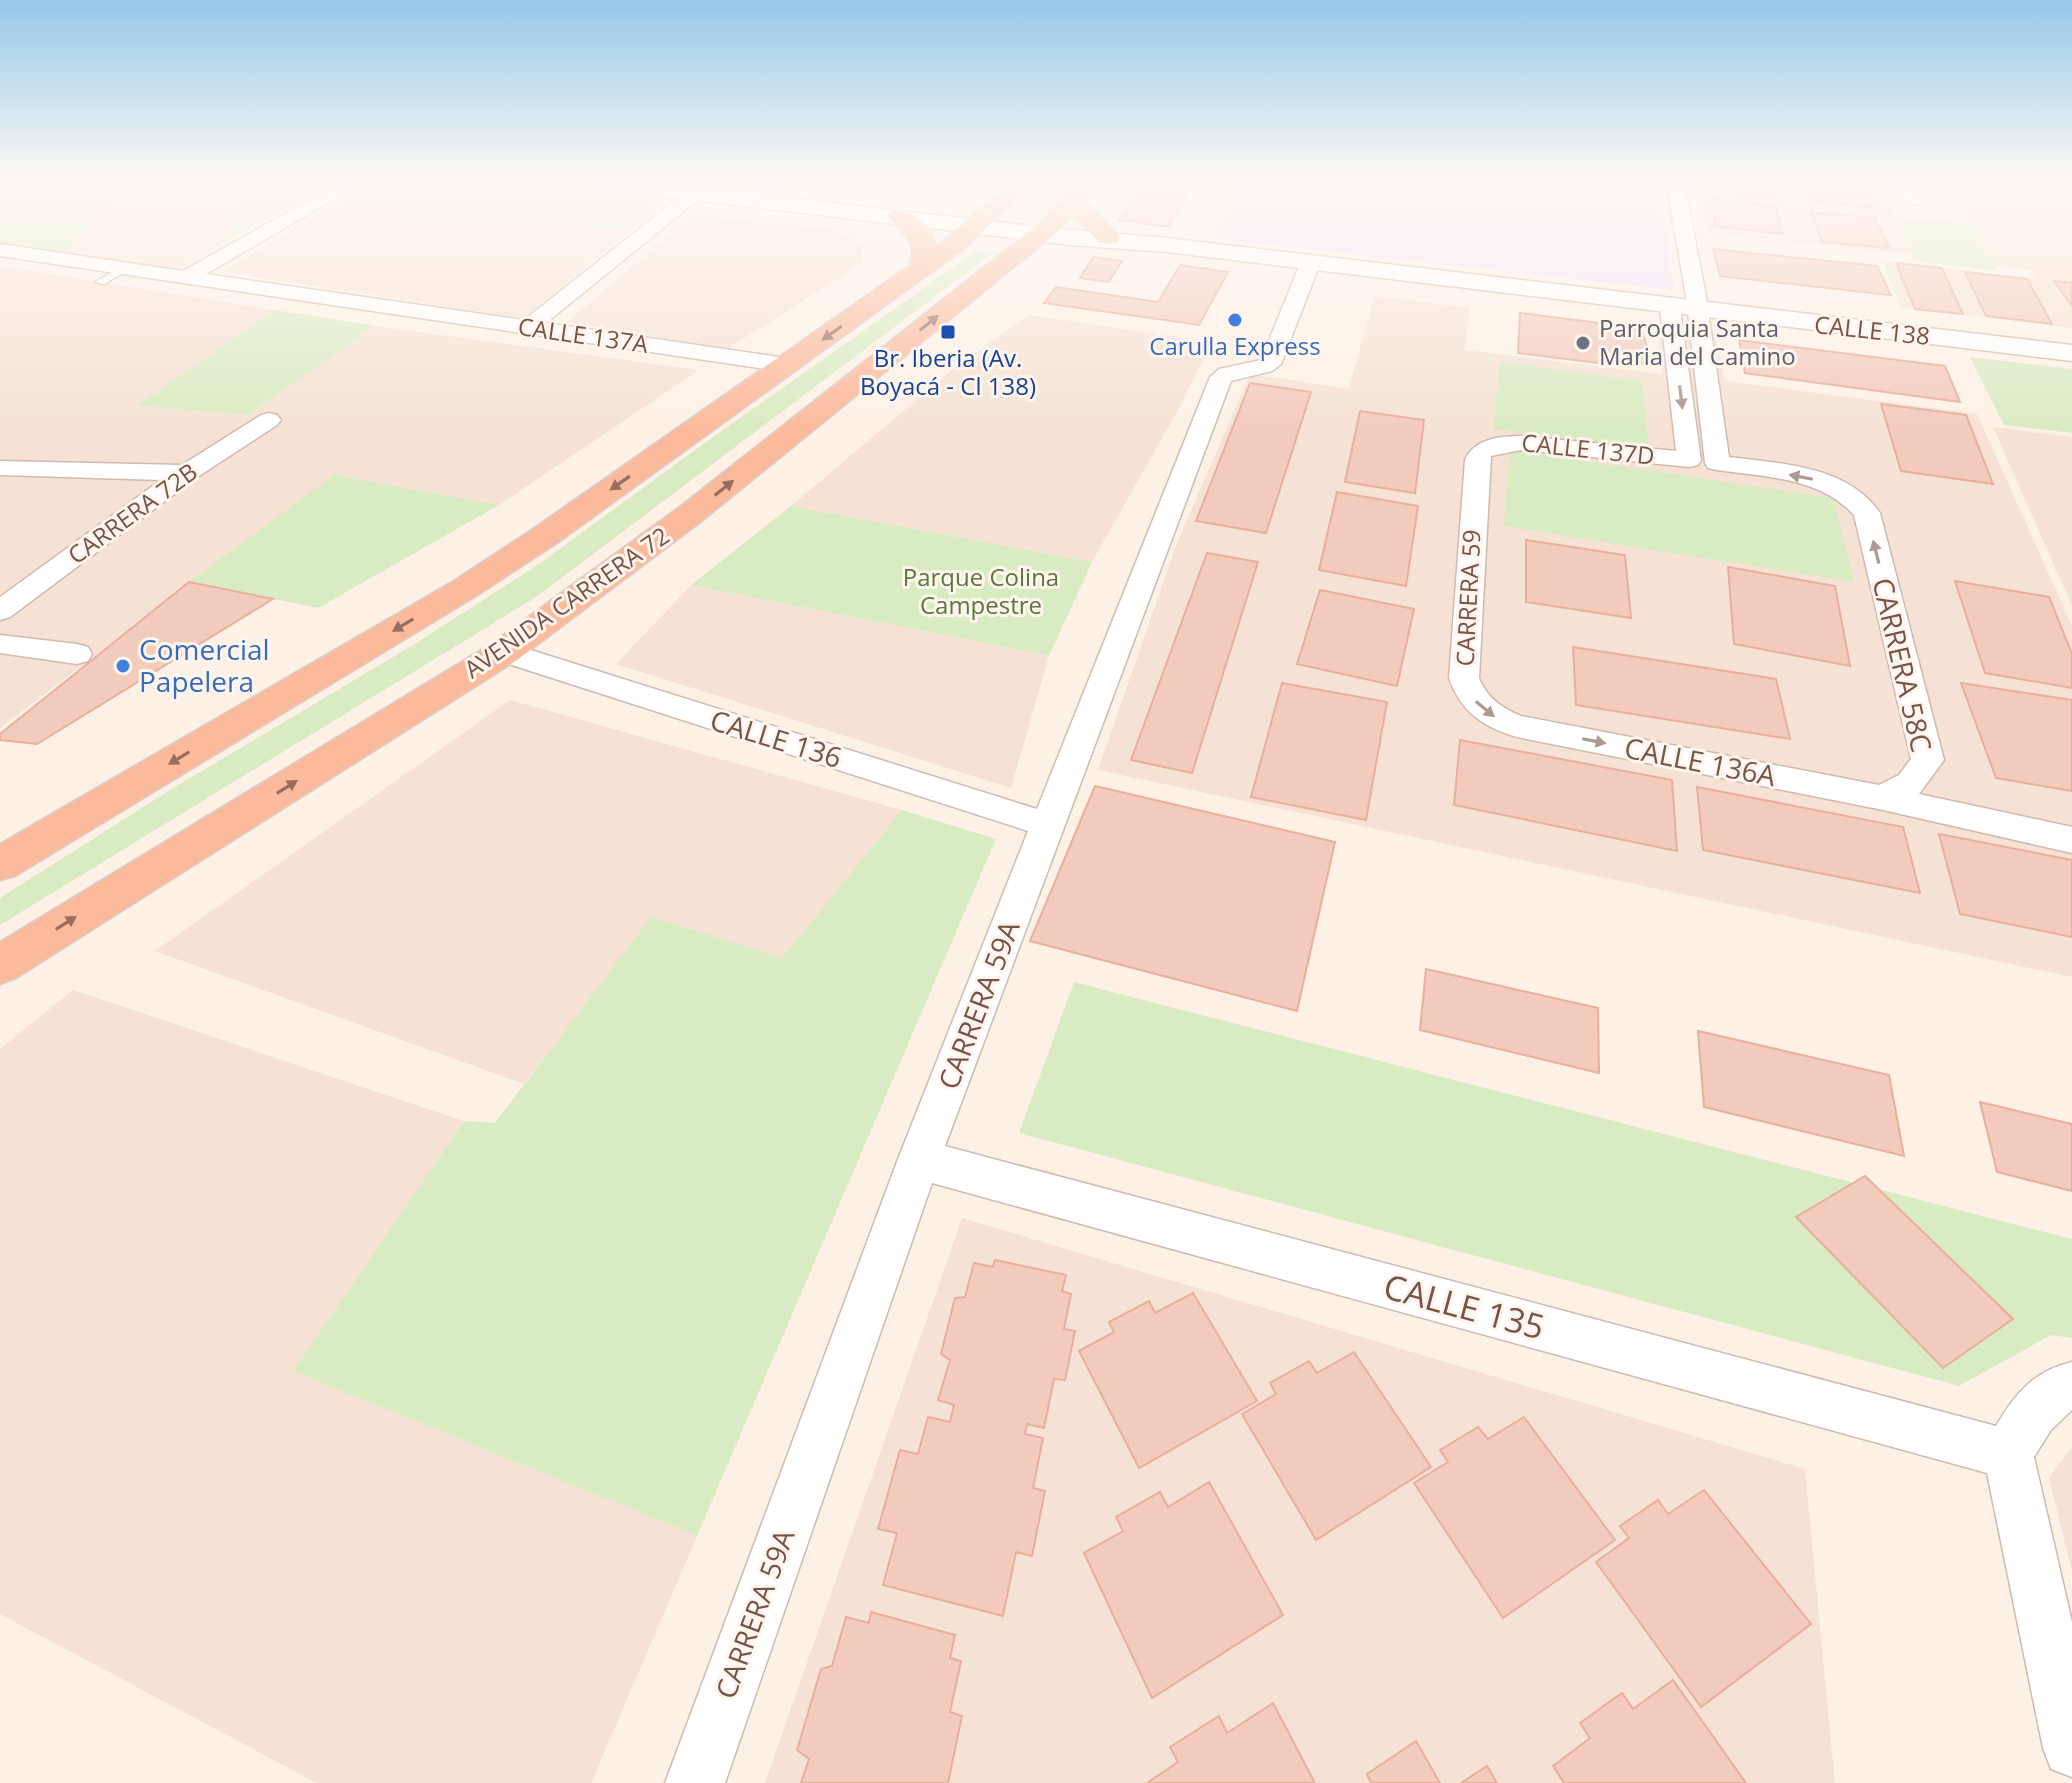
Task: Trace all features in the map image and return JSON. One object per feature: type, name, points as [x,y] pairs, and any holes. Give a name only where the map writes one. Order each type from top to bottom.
[{"type":"highway","points":[[919,271],[920,265]]},
{"type":"highway","points":[[0,864],[464,589],[545,536],[926,265]]},
{"type":"highway","name":"AVENIDA CARRERA 72","points":[[0,965],[504,652],[692,513],[1001,265]]},
{"type":"main road","name":"CALLE 138","points":[[1276,265],[1434,279]]},
{"type":"main road","name":"CALLE 138","points":[[1324,265],[2072,353]]},
{"type":"street","name":"CALLE 137A","points":[[106,265],[786,365]]},
{"type":"street","points":[[186,277],[207,265]]},
{"type":"street","points":[[527,328],[605,265]]},
{"type":"street","points":[[1670,308],[1677,362],[1704,366],[1689,265]]},
{"type":"street","name":"CARRERA 59A","points":[[695,1783],[919,1159],[1221,377],[1233,371],[1259,369],[1270,364],[1308,269]]},
{"type":"street","name":"CALLE 137D","points":[[1487,447],[1521,443],[1689,460],[1677,362]]},
{"type":"street","name":"CARRERA 58C","points":[[1704,366],[1717,463],[1829,483],[1858,501],[1867,513],[1928,760],[1911,783],[1883,798]]},
{"type":"street","name":"CARRERA 72B","points":[[0,611],[187,473],[269,420]]},
{"type":"street","name":"CARRERA 59","points":[[1487,447],[1477,460],[1464,678],[1474,700],[1485,711],[1498,720],[1517,726]]},
{"type":"street","points":[[0,468],[187,473]]},
{"type":"street","points":[[0,644],[77,654]]},
{"type":"street","name":"CALLE 136","points":[[504,652],[1049,825]]},
{"type":"street","name":"CALLE 136A","points":[[1517,726],[1883,798],[2072,840]]},
{"type":"street","name":"CALLE 135","points":[[919,1159],[2008,1454]]},
{"type":"street","points":[[2072,1386],[2043,1401],[2008,1454],[2072,1748]]},
{"type":"lane","points":[[100,282],[125,268]]},
{"type":"shaded area","points":[[149,265],[187,265],[181,269]]},
{"type":"shaded area","points":[[233,265],[588,265],[523,318],[222,272]]},
{"type":"shaded area","points":[[634,265],[859,265],[727,349],[567,322]]},
{"type":"shaded area","points":[[1450,265],[1670,265],[1674,290]]},
{"type":"shaded area","points":[[1885,265],[1919,265],[2036,279],[2031,270],[1994,266],[2072,265],[2072,328],[1900,306]]},
{"type":"shaded area","points":[[0,266],[275,310],[140,404],[247,415],[375,326],[699,370],[499,505],[334,475],[0,728]]},
{"type":"shaded area","points":[[1374,296],[1470,308],[1465,350],[1662,374],[1657,331],[1716,339],[1725,381],[1977,414],[2072,626],[2072,977],[1098,770],[1177,543],[1250,374],[1349,389]]},
{"type":"shaded area","points":[[1029,315],[1211,342],[1182,403],[1092,562],[791,506],[953,369]]},
{"type":"shaded area","points":[[1993,427],[2072,437],[2072,606]]},
{"type":"shaded area","points":[[691,585],[1049,656],[1011,788],[616,664]]},
{"type":"shaded area","points":[[510,700],[902,810],[782,958],[651,918],[524,1084],[155,951]]},
{"type":"shaded area","points":[[73,990],[464,1121],[293,1371],[697,1536],[591,1783],[317,1783],[0,1614],[0,1049]]},
{"type":"shaded area","points":[[962,1218],[1805,1469],[1835,1783],[765,1783]]},
{"type":"shaded area","points":[[2072,1447],[2072,1572],[2049,1478]]},
{"type":"green space","points":[[956,265],[976,265],[536,597],[0,925],[0,898],[170,790],[413,645],[539,564]]},
{"type":"green space","points":[[1948,265],[1993,265],[1996,271]]},
{"type":"green space","points":[[275,310],[375,326],[247,415],[138,405]]},
{"type":"green space","points":[[1970,357],[2072,369],[2072,433],[2004,425]]},
{"type":"green space","points":[[1499,362],[1642,381],[1649,451],[1494,429]]},
{"type":"green space","points":[[1510,450],[1833,498],[1854,582],[1504,526]]},
{"type":"green space","points":[[334,475],[499,505],[318,608],[189,582]]},
{"type":"green space","name":"Parque Colina Campestre","points":[[791,506],[1092,562],[1049,656],[691,585]]},
{"type":"green space","points":[[902,810],[996,839],[697,1536],[293,1371],[464,1121],[495,1123],[651,917],[782,958]]},
{"type":"green space","points":[[1074,982],[2072,1239],[2072,1338],[2051,1335],[1959,1386],[1019,1133]]},
{"type":"building","points":[[1088,265],[1119,265],[1109,282],[1080,278]]},
{"type":"building","points":[[1180,265],[1228,272],[1199,325],[1044,303],[1056,287],[1158,302]]},
{"type":"building","points":[[1717,265],[1877,266],[1891,295],[1720,276]]},
{"type":"building","points":[[1897,265],[1942,268],[1963,314],[1915,309]]},
{"type":"building","points":[[1965,272],[2027,279],[2052,324],[1986,316]]},
{"type":"building","points":[[2054,281],[2072,283],[2072,306]]},
{"type":"building","name":"Parroquia Santa Maria del Camino","points":[[1520,313],[1624,326],[1643,333],[1651,361],[1630,367],[1518,353]]},
{"type":"building","points":[[1739,340],[1945,366],[1960,402],[1745,373]]},
{"type":"building","points":[[1250,383],[1311,392],[1266,533],[1196,521]]},
{"type":"building","points":[[1881,404],[1966,415],[1993,484],[1901,471]]},
{"type":"building","points":[[1360,411],[1424,420],[1415,493],[1345,482]]},
{"type":"building","points":[[1337,492],[1418,506],[1406,586],[1319,570]]},
{"type":"building","points":[[1526,540],[1625,555],[1631,618],[1526,602]]},
{"type":"building","points":[[1207,553],[1258,562],[1192,773],[1131,760]]},
{"type":"building","points":[[1728,567],[1835,586],[1850,666],[1734,644]]},
{"type":"building","points":[[1955,581],[2049,597],[2072,654],[2072,688],[1985,673]]},
{"type":"building","name":"Comercial Papelera","points":[[189,582],[273,599],[37,744],[0,740],[0,734]]},
{"type":"building","points":[[1320,590],[1414,609],[1397,686],[1297,664]]},
{"type":"building","points":[[1573,647],[1776,679],[1790,739],[1576,705]]},
{"type":"building","points":[[1282,683],[1387,702],[1366,820],[1251,797]]},
{"type":"building","points":[[1961,683],[2072,700],[2072,791],[1996,778]]},
{"type":"building","points":[[1460,740],[1672,780],[1677,851],[1454,805]]},
{"type":"building","points":[[1095,786],[1335,842],[1297,1011],[1030,941]]},
{"type":"building","points":[[1697,787],[1903,827],[1920,893],[1703,850]]},
{"type":"building","points":[[1939,834],[2072,860],[2072,937],[1960,914]]},
{"type":"building","points":[[1426,969],[1598,1008],[1599,1073],[1420,1030]]},
{"type":"building","points":[[1698,1031],[1889,1075],[1904,1156],[1704,1107]]},
{"type":"building","points":[[1980,1102],[2072,1124],[2072,1191],[1997,1172]]},
{"type":"building","points":[[1865,1176],[2013,1319],[1943,1368],[1796,1217]]},
{"type":"building","points":[[995,1260],[1066,1275],[1062,1291],[1071,1294],[1064,1329],[1075,1331],[1065,1380],[1054,1379],[1044,1428],[1027,1424],[1025,1434],[1043,1438],[1033,1488],[1045,1491],[1032,1556],[1016,1552],[1003,1616],[883,1585],[897,1533],[878,1529],[900,1450],[918,1454],[928,1417],[950,1422],[954,1405],[938,1400],[950,1360],[941,1354],[955,1298],[965,1297],[974,1263],[993,1267]]},
{"type":"building","points":[[1193,1293],[1257,1401],[1139,1468],[1079,1351],[1114,1332],[1109,1322],[1149,1301],[1155,1313]]},
{"type":"building","points":[[1354,1352],[1431,1467],[1316,1540],[1242,1414],[1276,1394],[1270,1383],[1309,1361],[1317,1373]]},
{"type":"building","points":[[1524,1417],[1615,1540],[1503,1618],[1414,1483],[1448,1462],[1440,1450],[1478,1427],[1488,1439]]},
{"type":"building","points":[[1209,1482],[1283,1615],[1152,1698],[1084,1553],[1123,1531],[1116,1517],[1160,1492],[1168,1507]]},
{"type":"building","points":[[1704,1490],[1811,1624],[1701,1707],[1596,1562],[1629,1538],[1620,1526],[1658,1500],[1668,1514]]},
{"type":"building","points":[[871,1612],[955,1635],[950,1658],[961,1661],[950,1712],[962,1716],[948,1783],[801,1783],[809,1759],[797,1750],[821,1669],[832,1666],[846,1617],[869,1623]]},
{"type":"building","points":[[1673,1680],[1746,1783],[1564,1783],[1553,1766],[1590,1738],[1580,1723],[1622,1693],[1633,1709]]},
{"type":"building","points":[[1273,1703],[1315,1783],[1147,1783],[1178,1762],[1170,1747],[1219,1716],[1227,1733]]},
{"type":"building","points":[[1416,1741],[1440,1783],[1371,1783],[1367,1774]]},
{"type":"building","points":[[1487,1766],[1497,1783],[1461,1783]]},
{"type":"place","name":"Carulla Express","points":[[1235,320]]},
{"type":"place","name":"Br. Iberia (Av. Boyacá - Cl 138)","points":[[948,332]]},
{"type":"place","name":"Parroquia Santa Maria del Camino","points":[[1583,343]]},
{"type":"place","name":"Comercial Papelera","points":[[123,666]]}]
